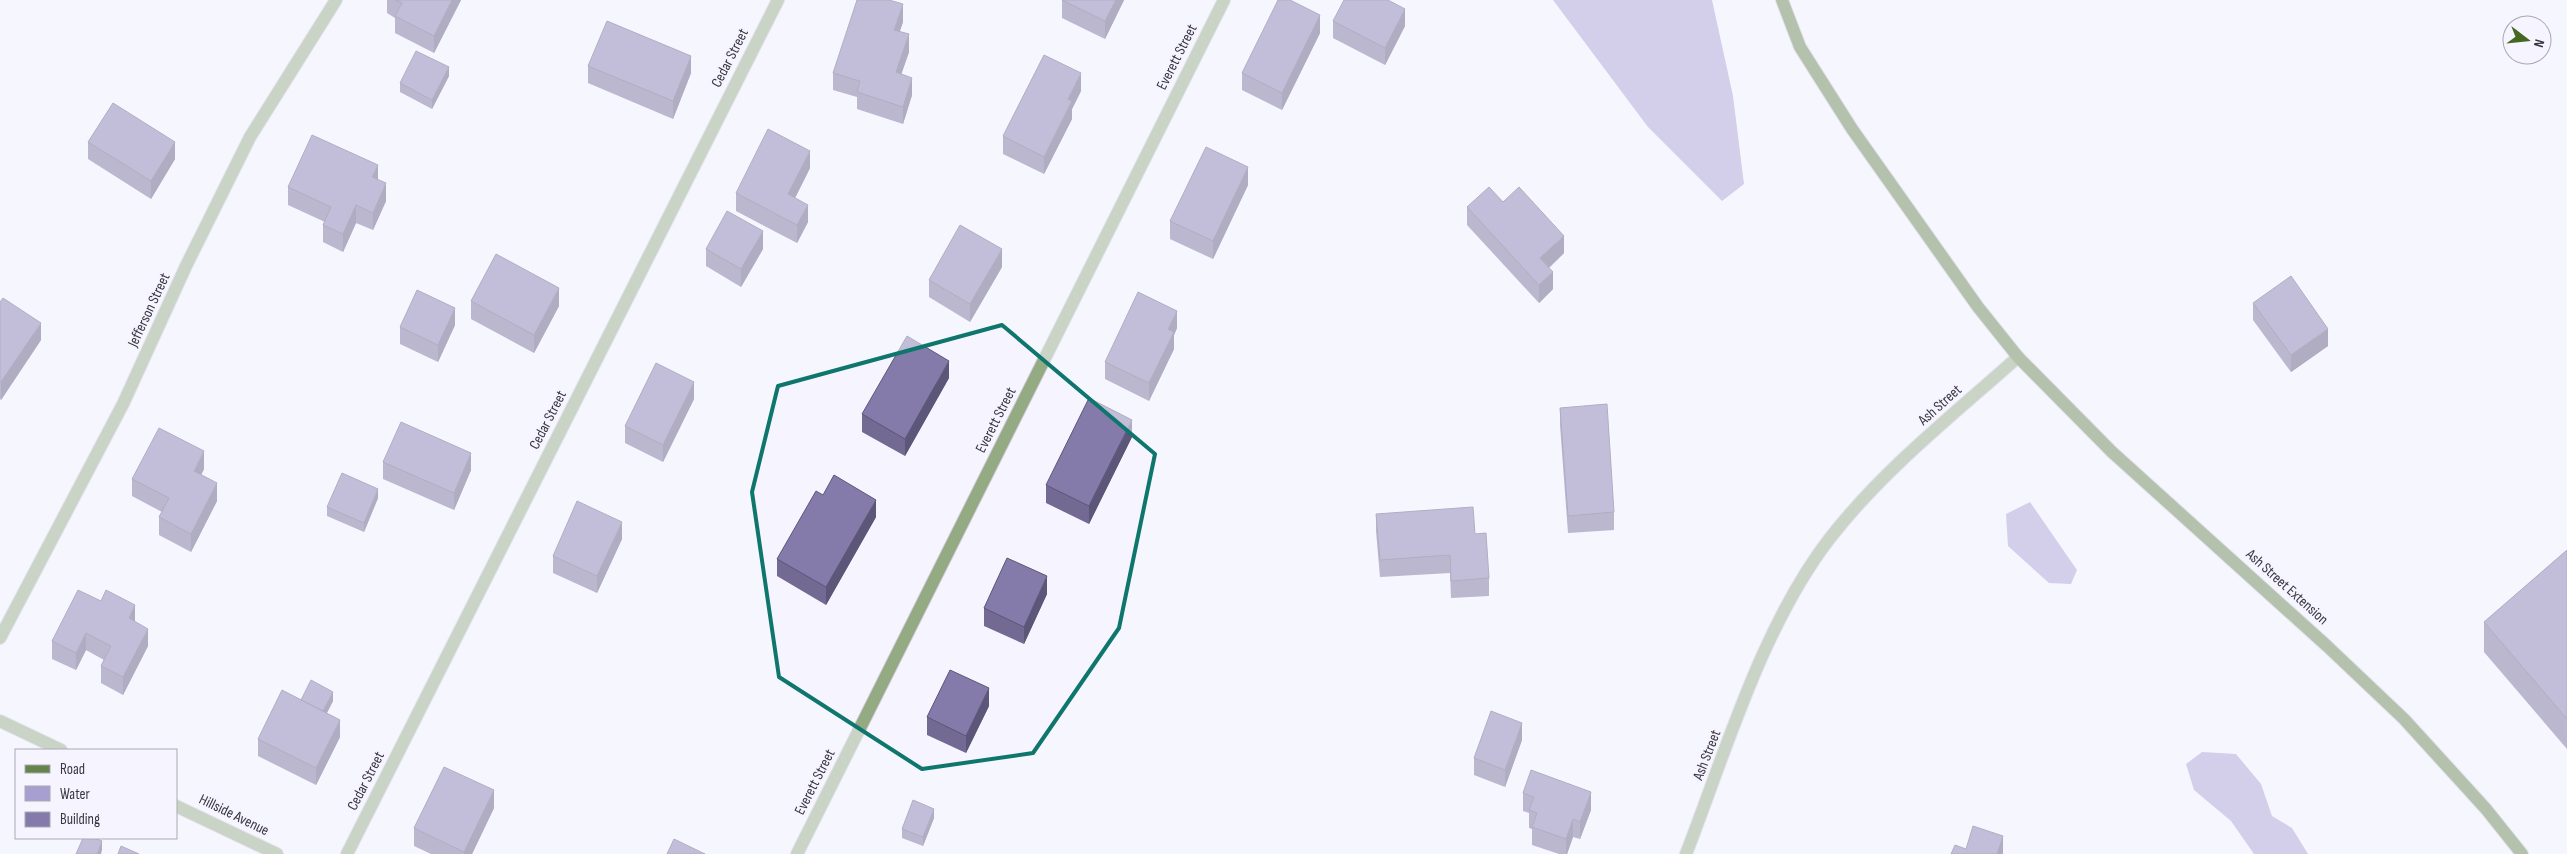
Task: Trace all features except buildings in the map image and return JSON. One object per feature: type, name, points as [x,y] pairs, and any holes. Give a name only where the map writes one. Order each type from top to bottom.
[{"type":"street","name":"Jefferson Street","points":[[0,638],[123,404],[186,266],[250,137],[336,0]]},
{"type":"street","name":"Cedar Street","points":[[347,854],[778,0]]},
{"type":"street","name":"Everett Street","points":[[797,854],[1224,0]]},
{"type":"street","points":[[1782,0],[1800,47],[1852,129],[1978,307],[2018,357]]},
{"type":"street","name":"Ash Street","points":[[1686,854],[1770,640],[1800,583],[1829,540],[1882,478],[2018,357]]},
{"type":"street","name":"Ash Street Extension","points":[[2018,357],[2112,452],[2298,620],[2404,719],[2486,809],[2522,854]]},
{"type":"street","points":[[0,721],[59,749]]},
{"type":"street","name":"Hillside Avenue","points":[[178,807],[277,854]]},
{"type":"highlighted area","points":[[1002,325],[1155,454],[1119,628],[1033,753],[922,769],[779,677],[752,492],[778,386]]},
{"type":"water","points":[[1553,0],[1712,0],[1733,96],[1744,184],[1722,201],[1648,127]]},
{"type":"water","points":[[2030,502],[2077,570],[2071,584],[2049,583],[2008,546],[2006,514]]},
{"type":"water","points":[[2202,752],[2236,754],[2261,784],[2272,816],[2292,828],[2308,854],[2254,854],[2231,821],[2194,790],[2186,764]]}]
